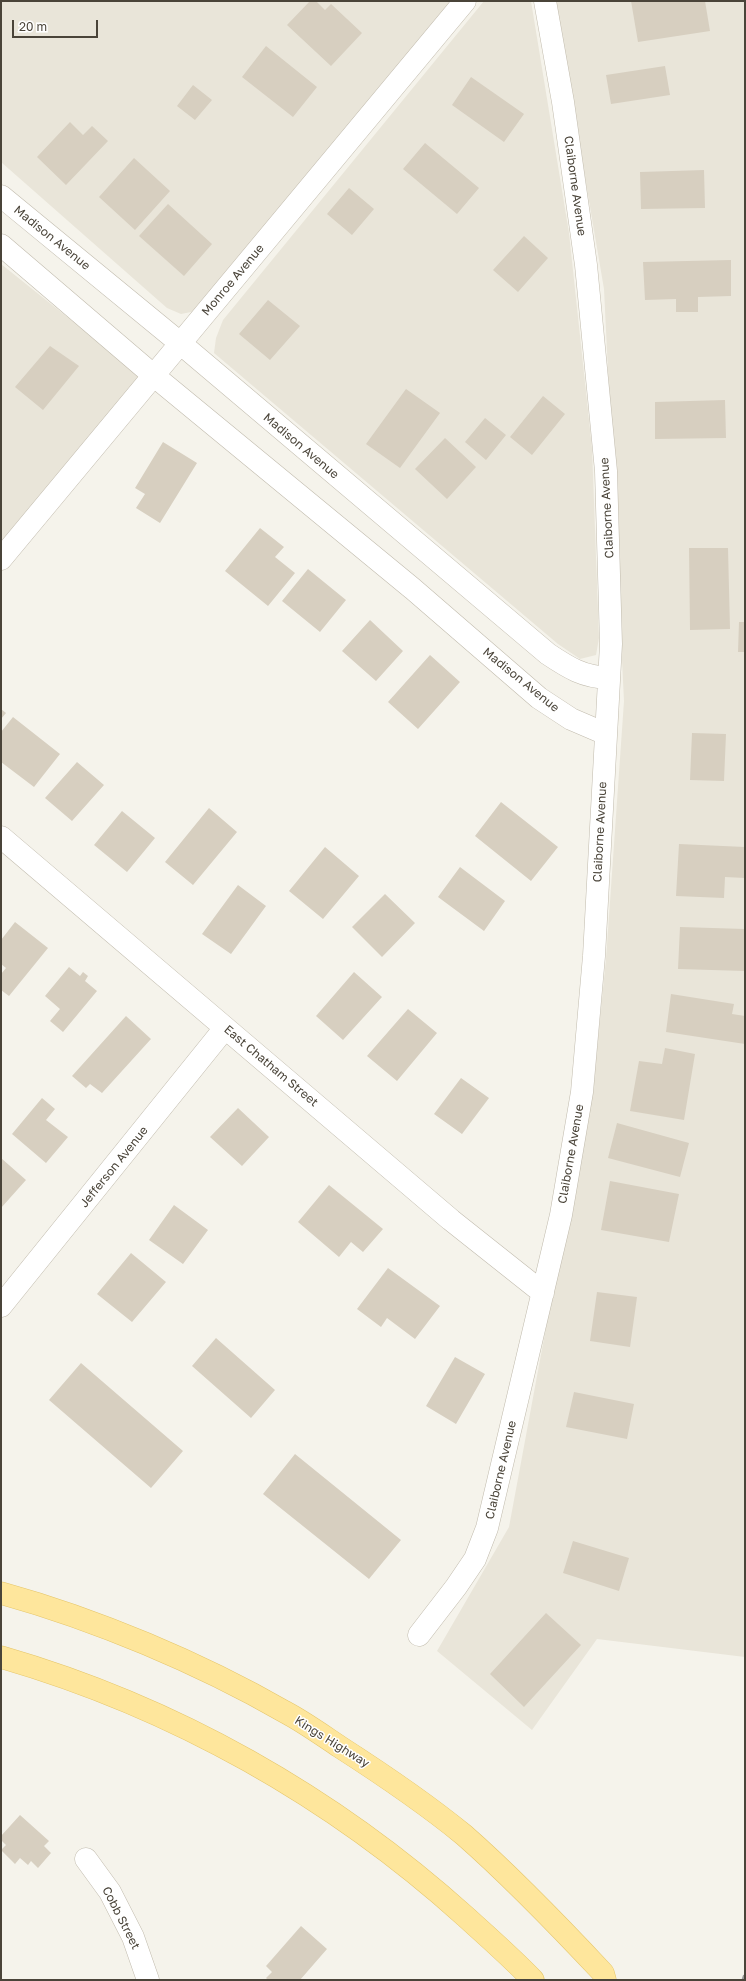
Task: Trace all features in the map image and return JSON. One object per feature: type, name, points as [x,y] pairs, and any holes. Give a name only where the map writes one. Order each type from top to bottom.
[{"type":"main road","name":"Kings Highway","points":[[1,1593],[116,1632],[212,1673],[285,1712],[383,1774],[463,1835],[540,1905],[603,1973],[605,1980]]},
{"type":"main road","points":[[1,1657],[128,1701],[218,1744],[288,1783],[355,1827],[439,1892],[518,1963],[533,1980]]},
{"type":"street","name":"Monroe Avenue","points":[[1,559],[465,1]]},
{"type":"street","name":"Claiborne Avenue","points":[[419,1635],[456,1587],[474,1559],[487,1528],[561,1215],[582,1092],[594,956],[609,678],[611,611],[606,471],[585,257],[563,102],[545,1]]},
{"type":"street","name":"Madison Avenue","points":[[1,196],[180,343],[548,654],[575,671],[599,678],[609,678]]},
{"type":"street","name":"Madison Avenue","points":[[1,245],[153,375],[413,589],[539,698],[571,719],[606,734]]},
{"type":"street","name":"East Chatham Street","points":[[1,837],[452,1220],[543,1293]]},
{"type":"street","name":"Jefferson Avenue","points":[[1,1306],[225,1028]]},
{"type":"street","name":"Cobb Street","points":[[86,1859],[110,1892],[120,1911],[133,1937],[148,1980]]},
{"type":"shaded area","points":[[1,1],[455,1],[196,311],[181,314],[167,308],[1,162]]},
{"type":"shaded area","points":[[484,1],[531,1],[569,233],[592,448],[599,638],[596,655],[580,659],[558,644],[214,353],[216,338],[223,320]]},
{"type":"shaded area","points":[[555,1],[745,1],[745,1657],[597,1639],[532,1730],[437,1651],[509,1527],[596,1058],[606,959],[624,701],[604,289]]},
{"type":"shaded area","points":[[1,264],[141,376],[1,543]]},
{"type":"building","points":[[310,1],[316,1],[325,10],[331,4],[362,33],[331,66],[287,25]]},
{"type":"building","points":[[631,1],[705,1],[710,31],[638,42]]},
{"type":"building","points":[[266,46],[317,87],[293,117],[242,77]]},
{"type":"building","points":[[665,66],[670,95],[611,104],[606,75]]},
{"type":"building","points":[[471,77],[524,114],[504,142],[452,105]]},
{"type":"building","points":[[193,85],[212,100],[195,120],[177,106]]},
{"type":"building","points":[[70,122],[83,135],[92,126],[108,141],[66,185],[37,157]]},
{"type":"building","points":[[425,143],[479,188],[457,214],[403,169]]},
{"type":"building","points":[[134,158],[170,191],[135,230],[99,197]]},
{"type":"building","points":[[704,170],[705,208],[641,209],[640,172]]},
{"type":"building","points":[[349,188],[374,209],[352,235],[327,214]]},
{"type":"building","points":[[168,204],[212,244],[184,276],[139,236]]},
{"type":"building","points":[[524,236],[548,258],[518,292],[493,270]]},
{"type":"building","points":[[731,260],[731,296],[698,297],[698,312],[676,312],[676,299],[645,300],[643,262]]},
{"type":"building","points":[[268,300],[300,326],[270,360],[239,334]]},
{"type":"building","points":[[50,346],[79,366],[43,410],[15,387]]},
{"type":"building","points":[[406,389],[440,413],[400,468],[366,444]]},
{"type":"building","points":[[543,396],[565,414],[532,455],[510,437]]},
{"type":"building","points":[[725,400],[726,438],[655,439],[655,402]]},
{"type":"building","points":[[485,418],[506,435],[486,460],[465,442]]},
{"type":"building","points":[[445,438],[476,467],[447,499],[415,469]]},
{"type":"building","points":[[163,442],[197,463],[160,523],[136,508],[145,494],[135,488]]},
{"type":"building","points":[[260,528],[284,547],[275,557],[295,573],[268,606],[225,571]]},
{"type":"building","points":[[689,548],[728,548],[730,629],[690,630]]},
{"type":"building","points":[[308,569],[346,600],[320,632],[282,601]]},
{"type":"building","points":[[370,620],[403,651],[376,681],[342,651]]},
{"type":"building","points":[[739,622],[745,622],[745,652],[738,652]]},
{"type":"building","points":[[430,655],[460,682],[418,729],[388,702]]},
{"type":"building","points":[[1,709],[6,713],[1,719]]},
{"type":"building","points":[[13,717],[60,754],[34,787],[1,762],[1,732]]},
{"type":"building","points":[[692,733],[726,734],[724,781],[690,780]]},
{"type":"building","points":[[77,762],[104,785],[72,821],[45,798]]},
{"type":"building","points":[[501,802],[558,847],[531,881],[475,836]]},
{"type":"building","points":[[209,808],[237,832],[193,885],[165,862]]},
{"type":"building","points":[[122,811],[155,838],[127,872],[94,845]]},
{"type":"building","points":[[679,844],[745,847],[745,878],[725,877],[724,898],[676,896]]},
{"type":"building","points":[[325,847],[359,876],[323,919],[289,891]]},
{"type":"building","points":[[460,867],[505,901],[484,931],[438,897]]},
{"type":"building","points":[[238,885],[266,906],[231,954],[202,934]]},
{"type":"building","points":[[385,894],[415,923],[382,957],[352,927]]},
{"type":"building","points":[[15,922],[48,948],[9,996],[1,990],[1,974],[6,968],[1,964],[1,940]]},
{"type":"building","points":[[680,927],[745,929],[745,971],[678,969]]},
{"type":"building","points":[[69,967],[80,976],[83,972],[88,976],[85,981],[97,991],[63,1032],[50,1021],[60,1009],[45,996]]},
{"type":"building","points":[[354,972],[382,997],[343,1040],[316,1016]]},
{"type":"building","points":[[671,994],[734,1004],[732,1014],[745,1016],[745,1044],[666,1032]]},
{"type":"building","points":[[408,1009],[437,1033],[397,1081],[367,1056]]},
{"type":"building","points":[[126,1016],[151,1039],[102,1093],[90,1084],[86,1088],[72,1076]]},
{"type":"building","points":[[665,1048],[695,1054],[684,1120],[630,1111],[639,1061],[662,1064]]},
{"type":"building","points":[[461,1078],[489,1098],[462,1134],[434,1114]]},
{"type":"building","points":[[42,1098],[55,1109],[46,1120],[68,1137],[46,1163],[12,1134]]},
{"type":"building","points":[[238,1108],[269,1137],[242,1166],[210,1137]]},
{"type":"building","points":[[617,1123],[689,1143],[680,1177],[608,1158]]},
{"type":"building","points":[[1,1158],[26,1180],[1,1208]]},
{"type":"building","points":[[610,1181],[679,1194],[669,1242],[601,1230]]},
{"type":"building","points":[[329,1185],[383,1229],[363,1252],[351,1242],[339,1257],[298,1222]]},
{"type":"building","points":[[174,1205],[208,1230],[183,1264],[149,1240]]},
{"type":"building","points":[[131,1253],[166,1282],[132,1322],[97,1294]]},
{"type":"building","points":[[388,1268],[440,1306],[415,1339],[387,1318],[381,1327],[357,1309]]},
{"type":"building","points":[[597,1292],[637,1297],[630,1347],[590,1341]]},
{"type":"building","points":[[216,1338],[275,1390],[251,1418],[192,1366]]},
{"type":"building","points":[[455,1357],[485,1374],[456,1424],[426,1406]]},
{"type":"building","points":[[81,1363],[183,1451],[151,1488],[49,1400]]},
{"type":"building","points":[[574,1392],[634,1404],[627,1439],[566,1427]]},
{"type":"building","points":[[295,1454],[401,1540],[369,1579],[263,1494]]},
{"type":"building","points":[[573,1541],[629,1558],[619,1591],[563,1573]]},
{"type":"building","points":[[546,1613],[581,1645],[524,1707],[490,1674]]},
{"type":"building","points":[[20,1815],[49,1841],[44,1846],[51,1853],[38,1868],[31,1861],[28,1865],[20,1858],[15,1864],[1,1850],[6,1845],[1,1840],[1,1836]]},
{"type":"building","points":[[301,1926],[327,1949],[300,1980],[268,1980],[266,1978],[272,1972],[266,1966]]},
{"type":"railway","points":[[743,1980],[745,1974]]}]
